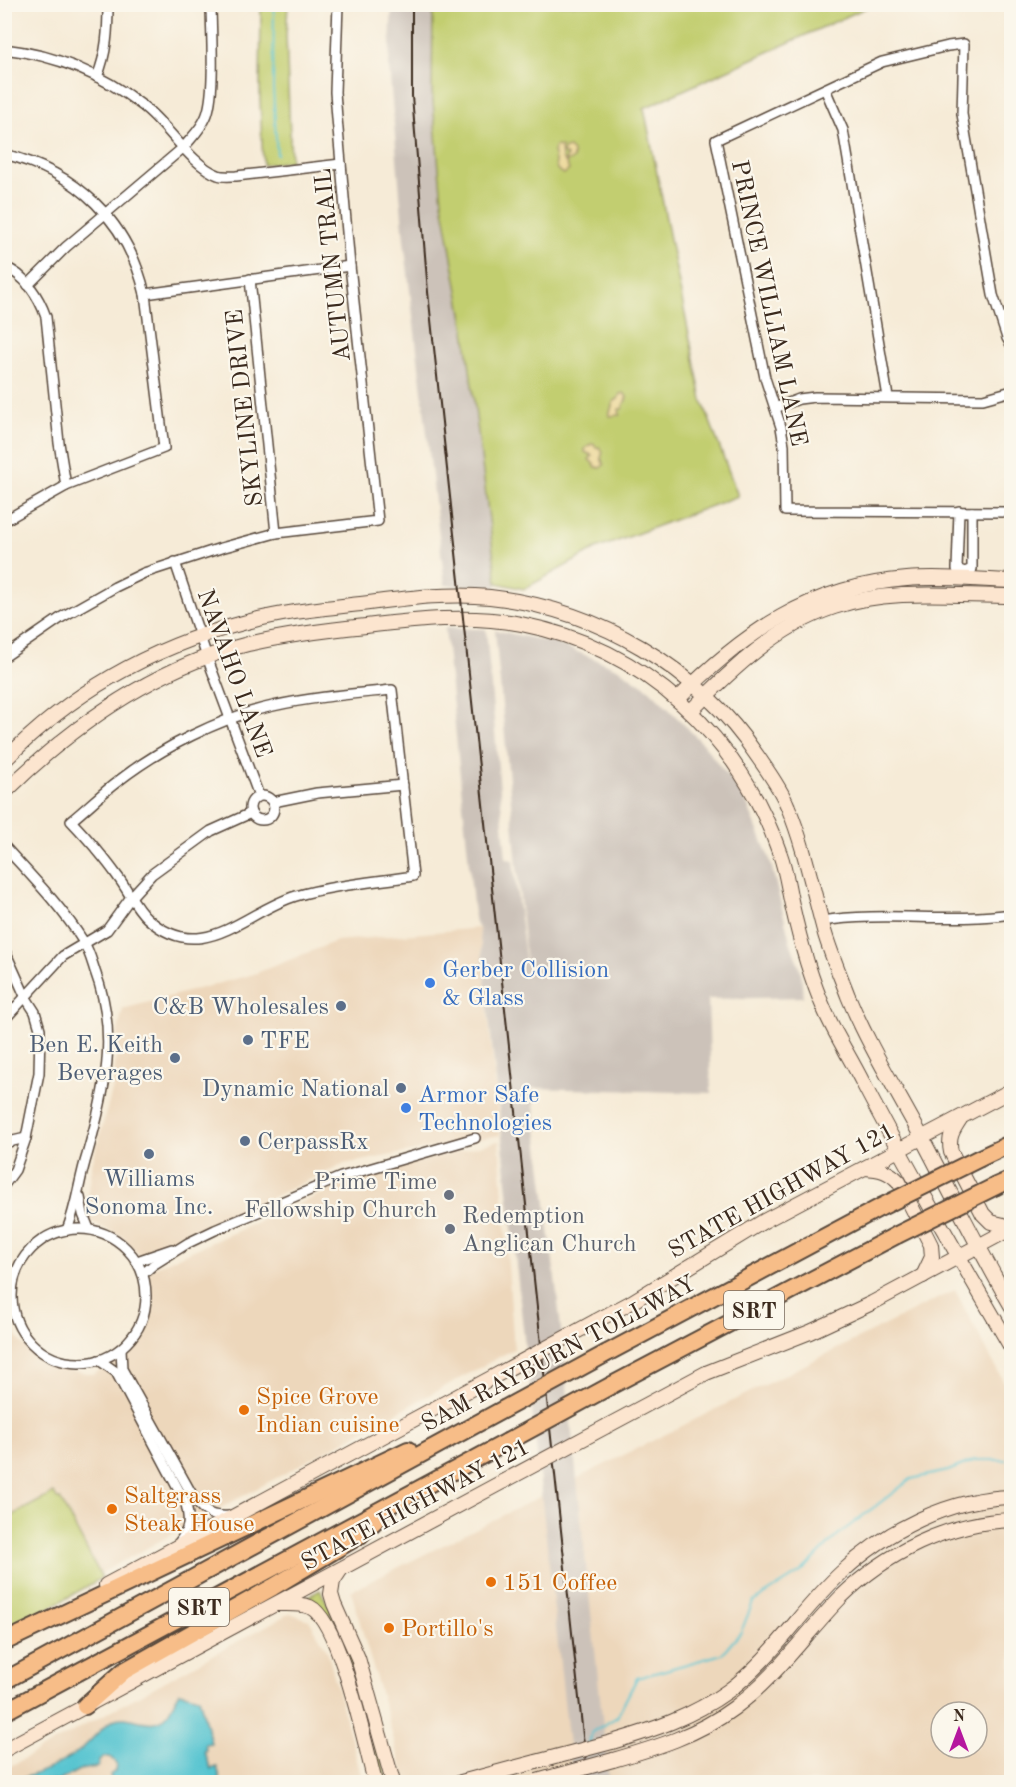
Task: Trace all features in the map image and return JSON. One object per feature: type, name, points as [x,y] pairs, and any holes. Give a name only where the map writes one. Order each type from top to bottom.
[{"type":"highway","name":"SAM RAYBURN TOLLWAY","points":[[4,1681],[607,1353],[881,1207],[1011,1143]]},
{"type":"highway","name":"SRT","points":[[4,1712],[897,1234],[1011,1179]]},
{"type":"highway","points":[[4,1641],[223,1539],[339,1481],[414,1447],[463,1431]]},
{"type":"highway","points":[[85,1706],[124,1671],[360,1535],[394,1502]]},
{"type":"main road","points":[[678,699],[730,651],[782,614],[826,602],[868,583],[965,576],[1011,581]]},
{"type":"main road","points":[[946,579],[946,596]]},
{"type":"main road","points":[[4,760],[69,703],[140,660],[243,623],[300,610],[465,595],[492,597],[542,606],[580,617],[616,632],[656,656],[707,695],[741,730],[776,783],[788,806],[811,873],[825,936],[849,999],[883,1068],[922,1137],[1011,1307]]},
{"type":"main road","points":[[691,711],[760,648],[826,602],[918,595],[1011,596]]},
{"type":"main road","points":[[4,793],[55,745],[116,702],[156,678],[207,657],[247,645],[304,633],[395,623],[467,619],[520,624],[568,637],[615,656],[648,676],[691,711],[734,765],[759,805],[781,856],[805,956],[825,1011],[897,1150],[1011,1349]]},
{"type":"main road","points":[[798,928],[822,921]]},
{"type":"main road","name":"STATE HIGHWAY 121","points":[[4,1641],[630,1303],[764,1221],[1011,1090]]},
{"type":"main road","points":[[961,1118],[951,1132],[949,1142],[951,1152],[983,1214],[991,1222],[1011,1227]]},
{"type":"main road","points":[[865,1168],[880,1169],[891,1173],[898,1182],[931,1245],[932,1257],[923,1276]]},
{"type":"main road","name":"STATE HIGHWAY 121","points":[[4,1750],[706,1373],[810,1332],[923,1276],[1011,1227]]},
{"type":"main road","points":[[461,1782],[612,1742],[678,1720],[728,1690],[770,1651],[835,1579],[871,1548],[896,1532],[949,1508],[1011,1497]]},
{"type":"main road","points":[[534,1781],[613,1760],[683,1737],[733,1710],[776,1671],[847,1592],[885,1562],[919,1542],[975,1524],[1011,1520]]},
{"type":"main road","points":[[341,1569],[333,1581],[331,1594],[358,1658],[393,1782]]},
{"type":"main road","points":[[835,1579],[847,1592]]},
{"type":"main road","points":[[276,1604],[297,1604],[310,1607],[318,1613],[334,1641],[352,1693],[375,1782]]},
{"type":"street","points":[[97,77],[103,63],[107,42],[108,4]]},
{"type":"street","points":[[28,285],[146,177],[184,147],[199,130],[207,115],[211,96],[211,4]]},
{"type":"street","name":"AUTUMN TRAIL","points":[[276,533],[378,521],[350,266],[335,92],[338,4]]},
{"type":"street","points":[[888,397],[843,130],[825,89],[882,62],[964,44],[962,114],[993,295],[1011,346]]},
{"type":"street","points":[[4,48],[60,59],[97,77],[145,107],[204,168],[219,176],[341,164]]},
{"type":"street","name":"PRINCE WILLIAM LANE","points":[[825,89],[716,140],[765,378],[781,427],[784,445],[785,511],[959,511]]},
{"type":"street","points":[[4,154],[35,163],[55,172],[88,195],[128,243],[146,294],[164,448],[66,486],[4,520]]},
{"type":"street","points":[[146,294],[350,266]]},
{"type":"street","points":[[4,267],[13,270],[28,285],[46,316],[59,443],[66,486]]},
{"type":"street","name":"SKYLINE DRIVE","points":[[250,279],[276,533]]},
{"type":"street","points":[[775,408],[799,399],[815,397],[984,399],[1011,391]]},
{"type":"street","points":[[972,512],[972,569],[965,576],[957,569],[959,511],[1011,512]]},
{"type":"street","points":[[4,657],[87,602],[138,576],[175,562],[276,533]]},
{"type":"street","name":"NAVAHO LANE","points":[[175,562],[207,657],[259,796]]},
{"type":"street","points":[[392,690],[413,876],[325,889],[294,897],[263,910],[230,930],[210,937],[184,938],[163,930],[146,917],[96,847],[71,821],[118,781],[177,743],[231,719],[293,702],[392,690]]},
{"type":"street","points":[[273,802],[317,794],[403,785]]},
{"type":"street","points":[[259,796],[267,796],[273,802],[274,811],[269,818],[257,819],[251,813],[252,801],[259,796]]},
{"type":"street","points":[[4,1020],[63,956],[107,930],[131,897],[152,874],[211,831],[251,813]]},
{"type":"street","points":[[4,846],[49,894],[85,944],[98,978],[106,1010],[109,1050],[104,1092],[85,1160],[74,1213],[67,1230]]},
{"type":"street","points":[[822,921],[852,916],[989,917],[1011,914]]},
{"type":"street","points":[[4,949],[26,998],[35,1012],[40,1029],[39,1073],[26,1138],[15,1170],[4,1185]]},
{"type":"street","points":[[4,1143],[26,1138]]},
{"type":"street","points":[[143,1274],[153,1265],[189,1243],[234,1221],[341,1177],[475,1138]]},
{"type":"street","points":[[80,1189],[83,1214],[89,1229]]},
{"type":"street","points":[[4,1307],[14,1317],[24,1335],[39,1350],[57,1360],[78,1363],[99,1360],[121,1349],[140,1326],[147,1296],[143,1274],[137,1260],[121,1243],[108,1235],[89,1229],[67,1230],[45,1237],[31,1248],[20,1262],[13,1279],[11,1296],[14,1317]]},
{"type":"street","points":[[137,1260],[189,1243]]},
{"type":"street","points":[[4,1287],[13,1279]]},
{"type":"street","points":[[121,1349],[122,1369],[195,1500],[204,1512],[218,1516],[236,1515]]},
{"type":"street","points":[[99,1360],[116,1372],[186,1504],[190,1519],[186,1534],[173,1550]]},
{"type":"shaded area","points":[[392,5],[433,5],[432,91],[442,202],[465,330],[497,587],[445,585],[404,240],[389,66]]},
{"type":"shaded area","points":[[445,628],[486,629],[506,859],[513,860],[528,983],[495,630],[558,644],[619,669],[650,690],[703,744],[744,797],[770,860],[790,941],[801,973],[803,997],[708,999],[711,1093],[532,1088],[559,1311],[609,1782],[573,1782],[479,928],[475,923]]},
{"type":"shaded area","points":[[479,928],[500,1135],[344,1164],[142,1258],[122,1236],[89,1222],[87,1207],[92,1164],[113,1087],[118,1030],[123,1009],[254,974],[337,941]]},
{"type":"shaded area","points":[[499,1141],[514,1349],[5,1625],[4,1319],[24,1346],[54,1367],[93,1374],[131,1353],[146,1336],[154,1304],[148,1270],[365,1175]]},
{"type":"shaded area","points":[[955,1290],[1011,1396],[1011,1782],[406,1782],[351,1591]]},
{"type":"shaded area","points":[[290,1613],[309,1620],[327,1650],[363,1782],[5,1782],[5,1769]]},
{"type":"green space","points":[[261,5],[288,5],[286,35],[291,161],[263,165],[260,100]]},
{"type":"green space","points":[[433,5],[872,5],[644,108],[702,400],[738,496],[596,549],[524,589],[497,583],[465,330],[442,202],[432,91]]},
{"type":"green space","points":[[54,1493],[57,1499],[60,1499],[102,1578],[5,1633],[5,1519]]},
{"type":"green space","points":[[320,1590],[332,1611],[327,1616],[304,1599]]},
{"type":"green space","points":[[332,1615],[343,1632],[388,1780],[384,1781],[350,1663],[328,1617]]},
{"type":"sand","points":[[555,146],[561,147],[562,159],[565,162],[567,156],[563,153],[564,149],[569,148],[573,152],[573,159],[566,162],[569,170],[564,174],[556,167],[553,152]]},
{"type":"sand","points":[[624,393],[627,397],[622,409],[619,409],[620,415],[609,416],[613,402]]},
{"type":"sand","points":[[591,444],[596,448],[599,447],[603,452],[601,458],[604,465],[600,468],[589,459],[593,456],[585,452]]},
{"type":"water","points":[[180,1692],[199,1697],[211,1743],[205,1744],[206,1750],[204,1751],[211,1769],[217,1767],[221,1782],[112,1782],[110,1775],[115,1771],[116,1763],[110,1757],[105,1757],[99,1761],[98,1767],[79,1770],[57,1782],[12,1782],[64,1761],[83,1748],[113,1720],[126,1718],[153,1722],[160,1720],[166,1716]]},
{"type":"waterway","points":[[274,4],[273,89],[277,155]]},
{"type":"waterway","points":[[589,1744],[592,1732],[617,1717],[637,1678],[722,1654],[741,1632],[753,1602],[801,1572],[839,1534],[911,1479],[948,1471],[975,1460],[1006,1460]]},
{"type":"waterway","points":[[578,1782],[580,1775]]},
{"type":"railway","points":[[412,4],[412,96],[428,292],[588,1782]]},
{"type":"place","name":"Gerber Collision & Glass","points":[[430,983]]},
{"type":"place","name":"C&B Wholesales","points":[[341,1006]]},
{"type":"place","name":"TFE","points":[[248,1040]]},
{"type":"place","name":"Ben E. Keith Beverages","points":[[175,1058]]},
{"type":"place","name":"Dynamic National","points":[[401,1088]]},
{"type":"place","name":"Armor Safe Technologies","points":[[406,1108]]},
{"type":"place","name":"CerpassRx","points":[[245,1141]]},
{"type":"place","name":"Williams Sonoma Inc.","points":[[149,1154]]},
{"type":"place","name":"Prime Time Fellowship Church","points":[[449,1195]]},
{"type":"place","name":"Redemption Anglican Church","points":[[450,1229]]},
{"type":"place","name":"Spice Grove Indian cuisine","points":[[244,1410]]},
{"type":"place","name":"Saltgrass Steak House","points":[[112,1509]]},
{"type":"place","name":"151 Coffee","points":[[491,1582]]},
{"type":"place","name":"Portillo's","points":[[389,1628]]}]
